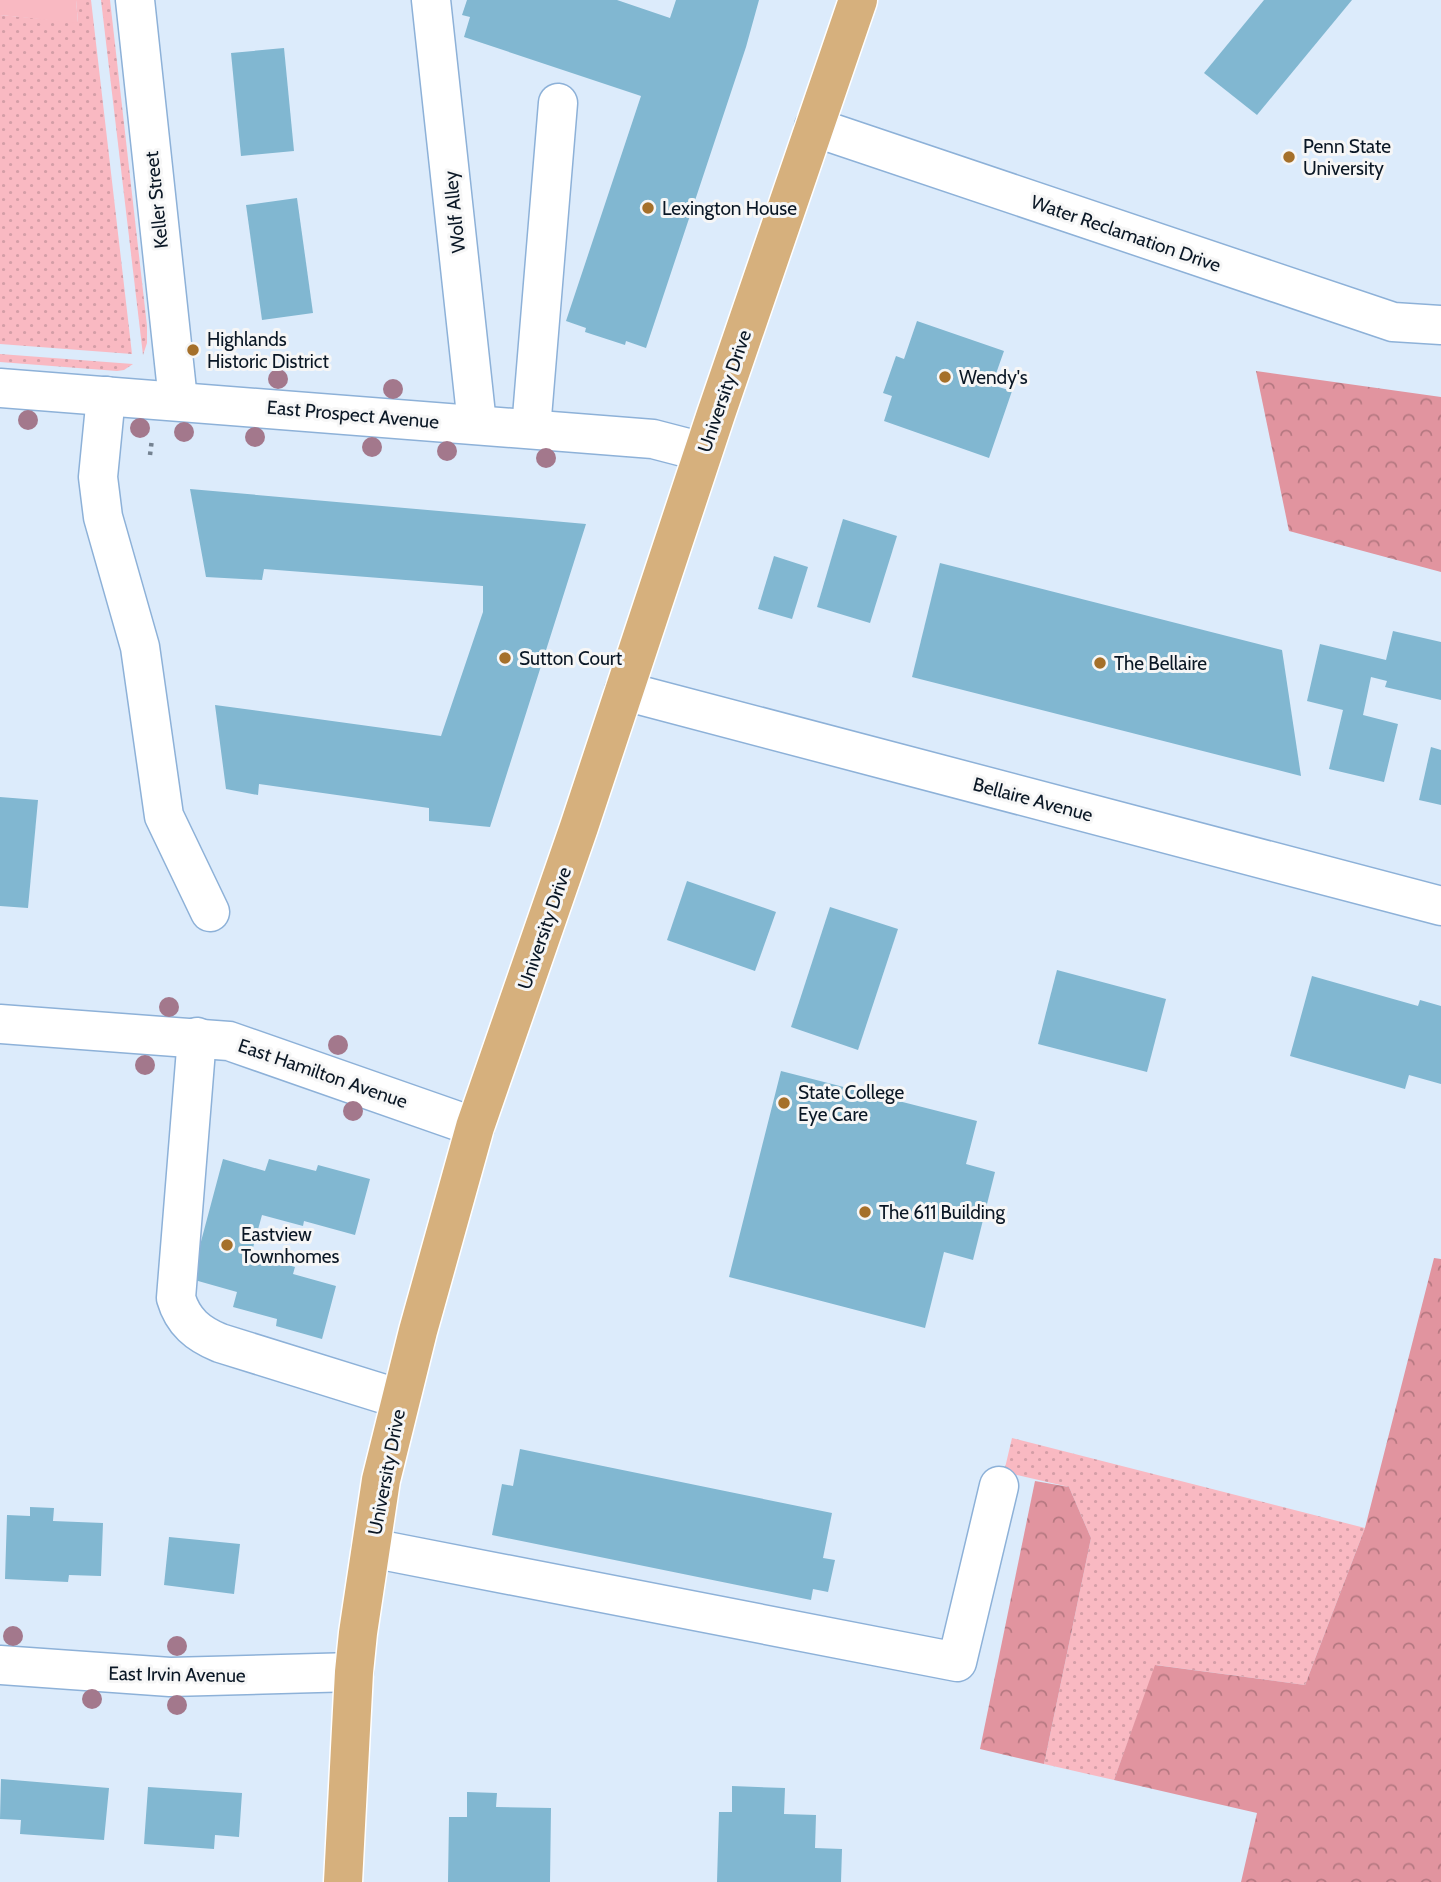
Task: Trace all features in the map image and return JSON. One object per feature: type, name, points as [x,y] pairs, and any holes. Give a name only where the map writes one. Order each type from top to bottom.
[{"type":"main road","name":"University Drive","points":[[343,1882],[354,1672],[381,1479],[400,1399],[475,1127],[858,0]]},
{"type":"street","name":"Keller Street","points":[[135,0],[178,400]]},
{"type":"street","name":"Wolf Alley","points":[[431,0],[477,424]]},
{"type":"street","points":[[531,429],[558,103]]},
{"type":"street","name":"Water Reclamation Drive","points":[[814,127],[1393,322],[1441,325]]},
{"type":"street","name":"East Prospect Avenue","points":[[0,388],[653,439],[703,452]]},
{"type":"street","points":[[106,396],[99,477],[103,517],[138,640],[164,816],[210,912]]},
{"type":"street","name":"Bellaire Avenue","points":[[624,691],[1441,906]]},
{"type":"street","name":"East Hamilton Avenue","points":[[0,1024],[229,1041],[475,1127]]},
{"type":"street","points":[[197,1037],[176,1298],[179,1309],[191,1327],[209,1339],[400,1399]]},
{"type":"street","points":[[371,1548],[957,1662],[999,1486]]},
{"type":"street","name":"East Irvin Avenue","points":[[0,1665],[170,1677],[354,1672]]},
{"type":"path","points":[[150,455],[152,438]]},
{"type":"shaded area","points":[[0,0],[76,0],[78,23],[0,15]]},
{"type":"shaded area","points":[[76,0],[91,0],[132,354],[0,344],[0,15],[78,22]]},
{"type":"shaded area","points":[[101,0],[110,0],[147,326],[147,343],[143,355]]},
{"type":"shaded area","points":[[0,354],[133,364],[117,371],[0,362]]},
{"type":"shaded area","points":[[1012,1438],[1365,1528],[1305,1685],[1156,1665],[1114,1780],[1044,1764],[1091,1538],[1069,1487],[1004,1472]]},
{"type":"green space","points":[[1256,371],[1441,397],[1441,572],[1289,531]]},
{"type":"green space","points":[[1434,1258],[1441,1259],[1441,1882],[1241,1882],[1257,1813],[1114,1780],[1155,1665],[1305,1685],[1365,1528]]},
{"type":"green space","points":[[1035,1481],[1069,1487],[1091,1538],[1044,1764],[980,1749]]},
{"type":"building","name":"Lexington House","points":[[467,0],[617,0],[670,18],[676,0],[759,0],[746,47],[646,348],[626,341],[625,345],[585,332],[586,328],[566,321],[641,96],[464,37],[470,17],[462,15]]},
{"type":"building","points":[[1264,0],[1352,0],[1257,115],[1204,73]]},
{"type":"building","points":[[284,48],[294,151],[241,156],[231,53]]},
{"type":"building","points":[[297,198],[313,313],[262,320],[246,205]]},
{"type":"building","points":[[917,321],[1004,351],[992,385],[1012,391],[989,458],[884,421],[892,396],[883,393],[896,356],[904,359]]},
{"type":"building","name":"Sutton Court","points":[[190,489],[586,524],[490,827],[429,821],[429,808],[259,784],[258,795],[226,789],[215,705],[441,736],[483,612],[483,586],[264,569],[262,580],[206,577]]},
{"type":"building","points":[[843,519],[897,536],[870,623],[817,607]]},
{"type":"building","points":[[774,556],[808,567],[792,619],[758,609]]},
{"type":"building","name":"The Bellaire","points":[[940,563],[1282,650],[1301,776],[912,677]]},
{"type":"building","points":[[1393,631],[1441,642],[1441,700],[1385,687],[1387,681],[1371,677],[1363,715],[1398,724],[1384,782],[1329,769],[1343,710],[1307,701],[1320,644],[1386,660]]},
{"type":"building","points":[[1431,747],[1441,750],[1441,805],[1419,800]]},
{"type":"building","points":[[0,797],[38,800],[28,908],[0,906]]},
{"type":"building","points":[[687,881],[776,912],[755,971],[667,940]]},
{"type":"building","points":[[830,907],[898,929],[858,1050],[791,1027]]},
{"type":"building","points":[[1057,970],[1166,999],[1147,1072],[1038,1044]]},
{"type":"building","points":[[1312,976],[1418,1006],[1420,1000],[1441,1006],[1441,1084],[1409,1075],[1405,1089],[1290,1056]]},
{"type":"building","name":"The 611 Building","points":[[781,1071],[977,1121],[966,1164],[995,1172],[973,1260],[944,1252],[925,1328],[729,1277]]},
{"type":"building","name":"Eastview Townhomes","points":[[223,1159],[265,1171],[269,1159],[316,1171],[318,1165],[370,1179],[355,1235],[304,1221],[303,1226],[262,1215],[251,1255],[295,1267],[293,1274],[336,1286],[322,1339],[276,1326],[277,1319],[233,1307],[237,1292],[191,1279]]},
{"type":"building","points":[[520,1449],[832,1513],[823,1558],[835,1560],[828,1592],[813,1589],[811,1600],[492,1535],[502,1484],[513,1486]]},
{"type":"building","points":[[30,1507],[54,1508],[53,1521],[103,1523],[101,1576],[69,1575],[68,1582],[5,1579],[7,1515],[30,1516]]},
{"type":"building","points":[[169,1537],[240,1544],[234,1594],[164,1585]]},
{"type":"building","points":[[1,1779],[109,1788],[104,1840],[20,1834],[21,1820],[0,1819]]},
{"type":"building","points":[[732,1786],[785,1788],[784,1814],[816,1815],[815,1848],[842,1849],[841,1882],[717,1882],[719,1812],[732,1812]]},
{"type":"building","points":[[148,1787],[242,1793],[239,1837],[215,1835],[214,1849],[144,1844]]},
{"type":"building","points":[[467,1792],[497,1793],[496,1807],[551,1808],[550,1882],[448,1882],[449,1817],[467,1817]]},
{"type":"place","name":"Penn State University","points":[[1289,157]]},
{"type":"place","name":"Lexington House","points":[[648,208]]},
{"type":"place","name":"Highlands Historic District","points":[[193,350]]},
{"type":"place","name":"Wendy's","points":[[945,377]]},
{"type":"place","name":"Sutton Court","points":[[505,658]]},
{"type":"place","name":"The Bellaire","points":[[1100,663]]},
{"type":"place","name":"State College Eye Care","points":[[784,1103]]},
{"type":"place","name":"The 611 Building","points":[[865,1212]]},
{"type":"place","name":"Eastview Townhomes","points":[[227,1245]]}]
